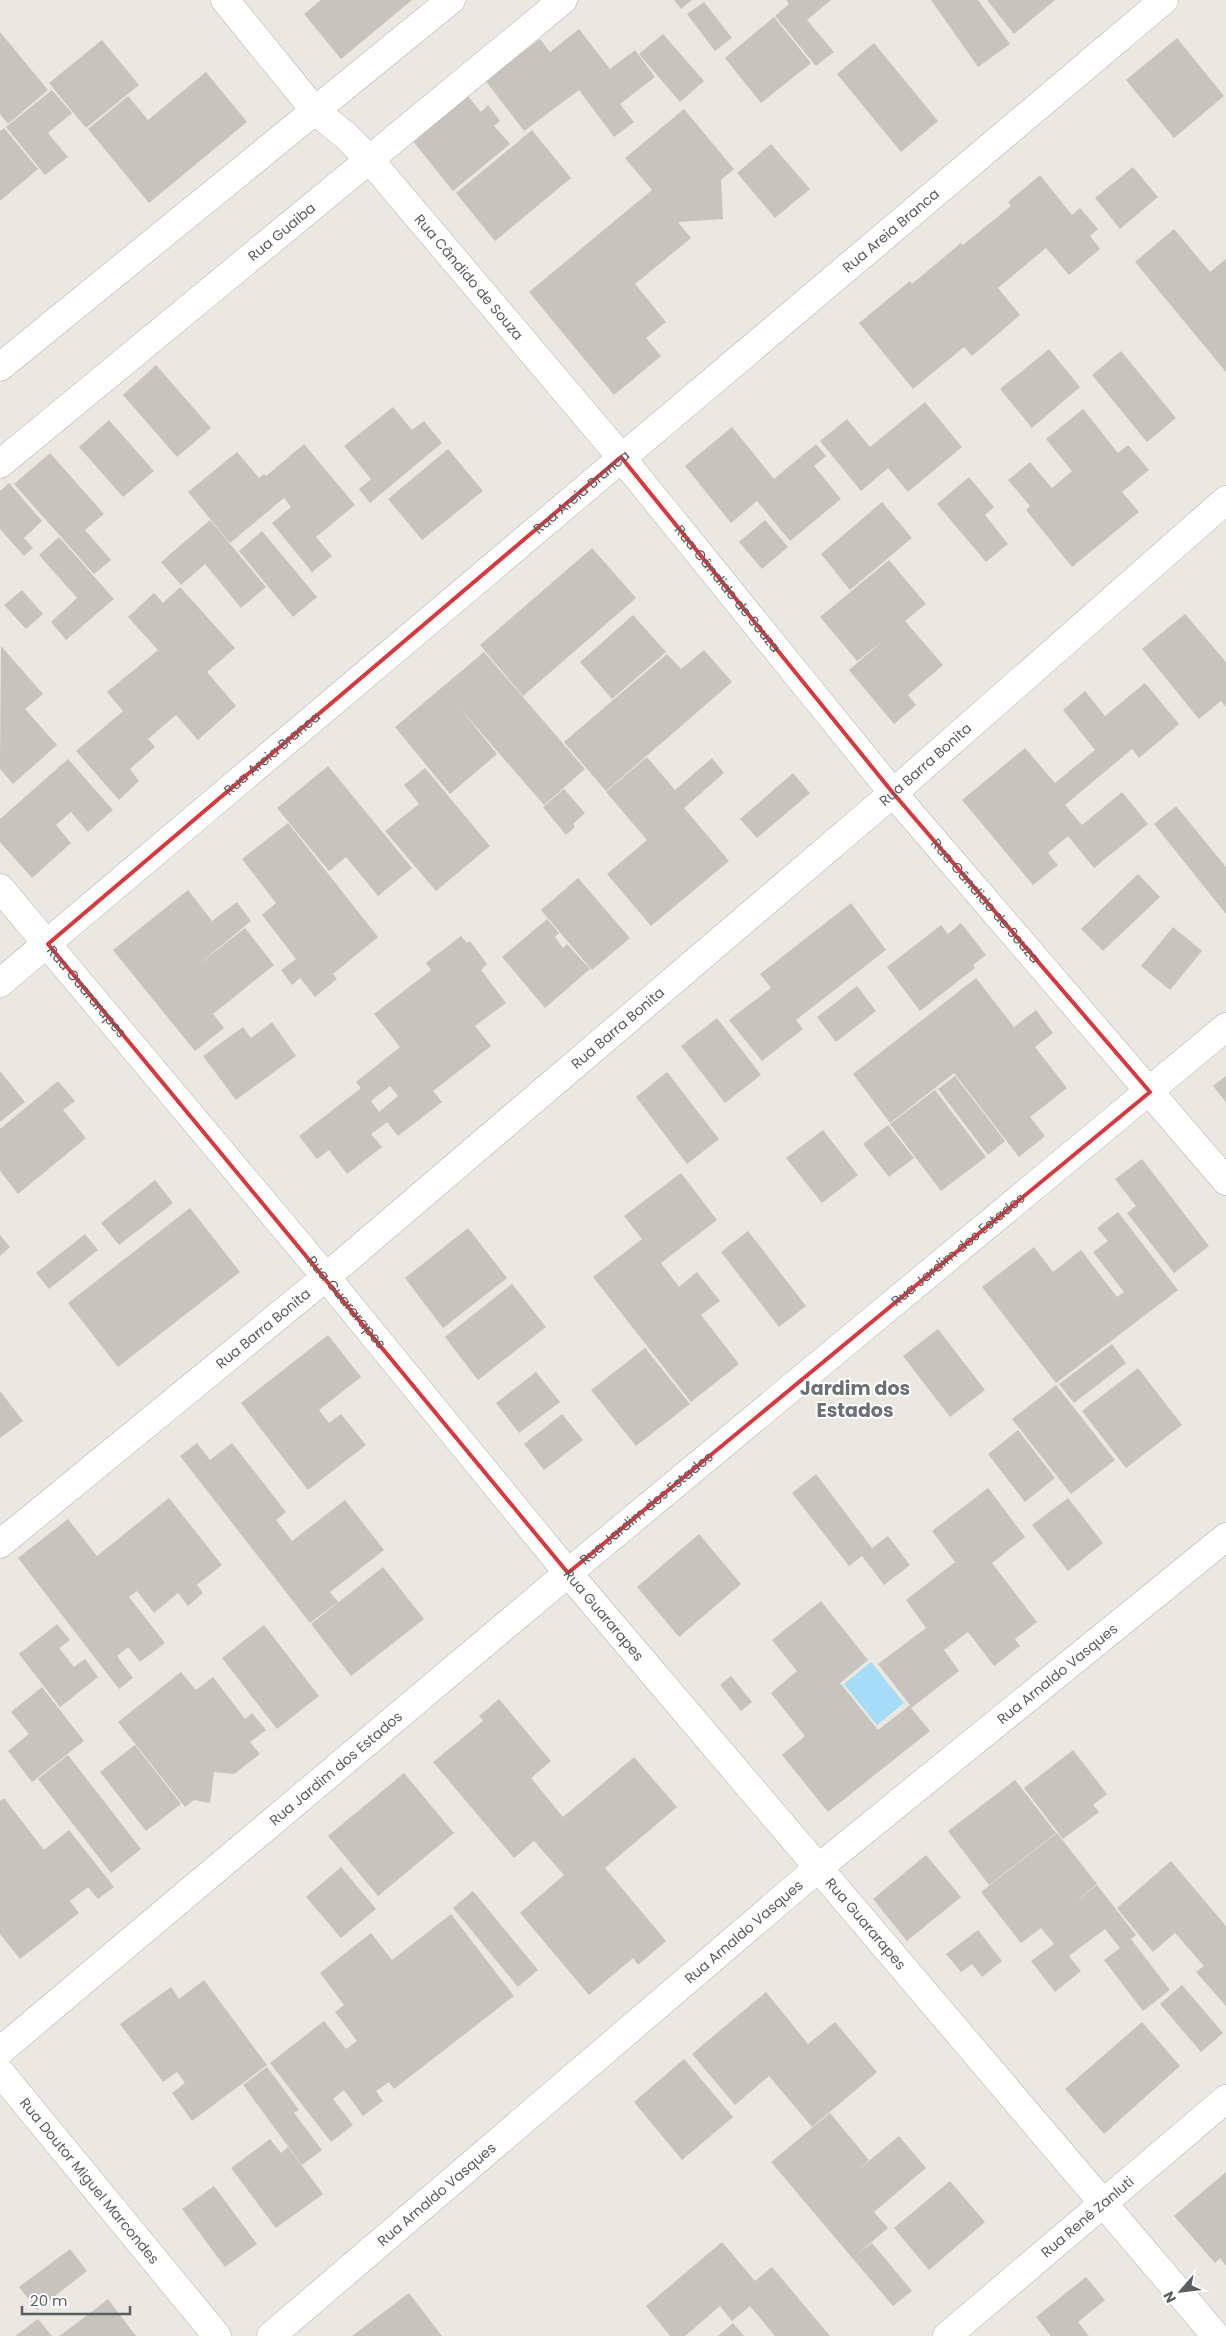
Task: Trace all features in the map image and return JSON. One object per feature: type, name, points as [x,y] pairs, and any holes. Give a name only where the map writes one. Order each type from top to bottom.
[{"type":"street","name":"Rua Cândido de Souza","points":[[225,0],[315,111],[345,135],[370,160],[621,457],[893,794],[1226,1182]]},
{"type":"street","points":[[0,367],[451,0]]},
{"type":"street","name":"Rua Guaiba","points":[[0,464],[563,0]]},
{"type":"street","name":"Rua Areia Branca","points":[[0,983],[1164,0]]},
{"type":"street","name":"Rua Barra Bonita","points":[[0,1544],[326,1277],[893,794],[1226,500]]},
{"type":"street","name":"Rua Guararapes","points":[[0,888],[326,1277],[568,1573],[1216,2336]]},
{"type":"street","name":"Rua Jardim dos Estados","points":[[0,2051],[568,1573],[1226,1027]]},
{"type":"street","name":"Rua Arnaldo Vasques","points":[[271,2336],[818,1869],[1226,1537]]},
{"type":"street","name":"Rua Doutor Miguel Marcondes","points":[[0,2072],[217,2336]]},
{"type":"street","name":"Rua Renê Zanluti","points":[[947,2336],[1226,2099]]},
{"type":"highlighted area","points":[[621,457],[893,793],[1150,1092],[568,1573],[48,944]]},
{"type":"water","points":[[871,1662],[904,1703],[877,1725],[844,1684]]},
{"type":"building","points":[[321,0],[412,0],[341,59],[304,14]]},
{"type":"building","points":[[674,0],[692,0],[681,9]]},
{"type":"building","points":[[786,0],[831,0],[807,20],[834,52],[816,66],[775,16],[789,4]]},
{"type":"building","points":[[931,0],[978,0],[1010,44],[978,67]]},
{"type":"building","points":[[987,0],[1055,0],[1014,34]]},
{"type":"building","points":[[704,2],[732,38],[715,51],[687,14]]},
{"type":"building","points":[[774,17],[811,63],[761,103],[725,58]]},
{"type":"building","points":[[579,29],[610,69],[635,50],[655,77],[620,104],[634,122],[614,137],[579,90],[524,131],[485,80],[540,39],[550,52]]},
{"type":"building","points":[[0,32],[48,90],[8,124],[0,114]]},
{"type":"building","points":[[663,34],[704,81],[680,102],[639,54]]},
{"type":"building","points":[[1177,38],[1224,96],[1174,138],[1126,80]]},
{"type":"building","points":[[102,40],[139,85],[86,128],[49,83]]},
{"type":"building","points":[[874,43],[938,121],[901,152],[837,74]]},
{"type":"building","points":[[206,72],[247,122],[149,203],[88,129],[128,96],[148,120]]},
{"type":"building","points":[[52,90],[72,113],[48,133],[68,157],[45,175],[6,127]]},
{"type":"building","points":[[467,95],[481,112],[488,105],[500,121],[494,126],[510,144],[453,191],[412,140]]},
{"type":"building","points":[[684,109],[734,169],[721,180],[723,219],[678,222],[691,238],[635,284],[666,322],[646,338],[661,356],[614,395],[529,292],[652,190],[625,158]]},
{"type":"building","points":[[4,128],[38,169],[0,201],[0,131]]},
{"type":"building","points":[[532,130],[571,178],[495,241],[456,193]]},
{"type":"building","points":[[771,144],[810,189],[775,218],[737,173]]},
{"type":"building","points":[[1133,167],[1158,197],[1120,229],[1095,198]]},
{"type":"building","points":[[1040,175],[1072,215],[1080,208],[1098,229],[1090,236],[1100,249],[1069,275],[1046,248],[998,288],[1020,315],[972,356],[964,347],[913,389],[859,323],[910,281],[912,284],[961,243],[963,245],[1011,206],[1008,202]]},
{"type":"building","points":[[1174,229],[1210,272],[1226,259],[1226,372],[1135,262]]},
{"type":"building","points":[[1049,349],[1080,387],[1032,428],[1000,389]]},
{"type":"building","points":[[1121,351],[1176,418],[1147,442],[1092,375]]},
{"type":"building","points":[[156,365],[211,428],[177,457],[123,395]]},
{"type":"building","points":[[925,402],[962,447],[908,492],[888,468],[861,491],[820,441],[847,419],[870,447]]},
{"type":"building","points":[[393,407],[412,430],[424,421],[442,443],[370,503],[359,489],[371,479],[344,446]]},
{"type":"building","points":[[1083,409],[1118,453],[1128,445],[1149,470],[1122,492],[1139,512],[1072,567],[1026,510],[1030,506],[1008,480],[1030,462],[1052,488],[1072,471],[1046,439]]},
{"type":"building","points":[[109,420],[154,471],[123,497],[79,447]]},
{"type":"building","points":[[732,427],[774,479],[816,444],[826,456],[814,466],[841,499],[790,541],[757,501],[731,523],[685,466]]},
{"type":"building","points":[[304,444],[355,505],[316,537],[332,556],[312,572],[272,523],[291,507],[284,498],[230,543],[188,492],[237,452],[259,478],[264,474],[266,476]]},
{"type":"building","points":[[448,449],[483,491],[422,540],[388,499]]},
{"type":"building","points":[[50,453],[104,514],[85,530],[111,560],[94,574],[14,484]]},
{"type":"building","points":[[969,477],[994,507],[985,515],[1008,544],[986,562],[937,504]]},
{"type":"building","points":[[9,483],[42,521],[24,538],[33,548],[24,556],[0,529],[0,491]]},
{"type":"building","points":[[882,502],[912,538],[850,590],[821,554]]},
{"type":"building","points":[[210,520],[266,587],[241,608],[205,564],[181,585],[161,562]]},
{"type":"building","points":[[765,520],[788,547],[762,569],[739,542]]},
{"type":"building","points":[[262,531],[317,597],[293,617],[239,551]]},
{"type":"building","points":[[59,537],[114,599],[66,640],[51,622],[77,598],[39,555]]},
{"type":"building","points":[[592,548],[636,598],[523,696],[480,645]]},
{"type":"building","points":[[889,560],[926,604],[905,621],[943,665],[908,695],[916,705],[894,724],[849,670],[884,640],[857,661],[820,617]]},
{"type":"building","points":[[180,587],[235,648],[207,672],[236,706],[198,740],[176,715],[148,739],[155,747],[130,769],[139,781],[119,800],[76,751],[123,711],[107,692],[158,650],[128,617],[154,593],[163,603]]},
{"type":"building","points":[[22,590],[43,614],[26,629],[4,605]]},
{"type":"building","points":[[1185,614],[1226,662],[1226,707],[1221,701],[1199,719],[1142,649]]},
{"type":"building","points":[[633,615],[666,652],[612,699],[580,662]]},
{"type":"building","points":[[1,646],[43,694],[25,709],[57,745],[13,784],[0,769]]},
{"type":"building","points":[[704,650],[732,682],[606,791],[564,742],[667,654],[681,669]]},
{"type":"building","points":[[484,652],[585,769],[544,805],[458,706],[497,754],[450,794],[395,727]]},
{"type":"building","points":[[1145,683],[1179,724],[1139,758],[1132,749],[1065,805],[1082,825],[1122,792],[1148,824],[1094,868],[1068,836],[1048,853],[1058,865],[1033,885],[962,800],[1025,748],[1055,783],[1095,750],[1063,710],[1085,691],[1105,716]]},
{"type":"building","points":[[647,757],[675,790],[712,758],[724,773],[684,808],[729,861],[651,926],[607,874],[647,840],[606,792]]},
{"type":"building","points":[[68,759],[113,810],[88,832],[71,812],[56,825],[71,843],[32,878],[0,842],[0,819]]},
{"type":"building","points":[[328,766],[412,868],[378,896],[346,857],[329,871],[277,808]]},
{"type":"building","points":[[425,768],[490,846],[436,891],[385,831],[419,804],[404,785]]},
{"type":"building","points":[[793,773],[810,793],[757,838],[740,819]]},
{"type":"building","points":[[564,789],[585,813],[573,824],[575,827],[566,835],[543,807]]},
{"type":"building","points":[[1176,806],[1226,867],[1226,914],[1154,824]]},
{"type":"building","points":[[288,823],[378,937],[333,974],[337,979],[315,997],[300,978],[292,985],[281,970],[296,959],[262,915],[276,903],[242,859]]},
{"type":"building","points":[[1138,874],[1160,897],[1103,951],[1081,929]]},
{"type":"building","points":[[578,878],[630,938],[592,970],[541,910]]},
{"type":"building","points":[[188,890],[212,921],[237,902],[251,921],[194,968],[245,928],[274,965],[213,1014],[224,1028],[195,1051],[113,950]]},
{"type":"building","points":[[851,903],[886,950],[796,1020],[803,1029],[762,1061],[729,1020],[771,988],[760,974]]},
{"type":"building","points":[[547,919],[559,933],[555,937],[563,948],[567,944],[590,969],[545,1008],[502,957]]},
{"type":"building","points":[[961,923],[986,955],[973,965],[975,968],[920,1011],[887,967],[941,925],[948,934]]},
{"type":"building","points":[[1173,927],[1202,951],[1170,990],[1141,966]]},
{"type":"building","points":[[461,936],[467,943],[470,941],[487,964],[481,970],[506,1003],[475,1026],[491,1046],[433,1091],[442,1102],[398,1136],[387,1122],[371,1134],[382,1147],[347,1174],[329,1150],[317,1159],[299,1136],[361,1088],[356,1082],[400,1047],[374,1014],[431,970],[426,963]],"holes":[[[390,1086],[398,1096],[379,1112],[371,1101]]]},
{"type":"building","points":[[976,978],[1014,1027],[1036,1010],[1053,1033],[1035,1047],[1067,1088],[1030,1117],[1045,1136],[1019,1157],[954,1073],[890,1123],[853,1074]]},
{"type":"building","points":[[857,986],[876,1011],[836,1042],[817,1017]]},
{"type":"building","points":[[717,1018],[761,1075],[725,1103],[681,1046]]},
{"type":"building","points":[[272,1022],[296,1056],[236,1100],[203,1056],[243,1027],[251,1038]]},
{"type":"building","points":[[0,1071],[25,1102],[0,1122]]},
{"type":"building","points":[[667,1072],[719,1139],[687,1164],[636,1097]]},
{"type":"building","points":[[955,1076],[1005,1141],[988,1155],[938,1089]]},
{"type":"building","points":[[1226,1076],[1226,1102],[1213,1086]]},
{"type":"building","points":[[58,1081],[75,1101],[63,1110],[86,1138],[18,1194],[0,1171],[0,1129]]},
{"type":"building","points":[[935,1090],[986,1157],[941,1191],[890,1124]]},
{"type":"building","points":[[888,1125],[914,1158],[889,1177],[863,1144]]},
{"type":"building","points":[[823,1130],[858,1175],[822,1203],[786,1158]]},
{"type":"building","points":[[1142,1159],[1209,1246],[1174,1273],[1127,1213],[1136,1206],[1115,1179]]},
{"type":"building","points":[[681,1173],[717,1220],[661,1263],[679,1287],[697,1272],[720,1301],[701,1315],[739,1364],[691,1402],[593,1277],[642,1239],[624,1216]]},
{"type":"building","points":[[155,1180],[173,1203],[119,1245],[101,1223]]},
{"type":"building","points":[[190,1208],[240,1272],[118,1367],[68,1303]]},
{"type":"building","points":[[1118,1212],[1178,1290],[1056,1383],[982,1287],[1034,1247],[1053,1272],[1081,1250],[1117,1297],[1124,1292],[1093,1252],[1108,1241],[1097,1228]]},
{"type":"building","points":[[468,1228],[507,1278],[443,1328],[405,1278]]},
{"type":"building","points":[[748,1231],[806,1306],[779,1327],[721,1252]]},
{"type":"building","points":[[85,1234],[98,1250],[49,1289],[36,1273]]},
{"type":"building","points":[[0,1235],[10,1247],[0,1256]]},
{"type":"building","points":[[512,1284],[546,1327],[478,1380],[445,1337]]},
{"type":"building","points":[[938,1329],[985,1390],[950,1417],[903,1356]]},
{"type":"building","points":[[328,1335],[361,1377],[319,1410],[329,1423],[341,1414],[366,1445],[308,1490],[241,1403]]},
{"type":"building","points":[[1112,1344],[1126,1363],[1074,1403],[1059,1384]]},
{"type":"building","points":[[645,1348],[690,1404],[636,1446],[591,1390]]},
{"type":"building","points":[[1138,1368],[1182,1425],[1126,1468],[1082,1411]]},
{"type":"building","points":[[536,1372],[560,1402],[519,1433],[496,1403]]},
{"type":"building","points":[[1056,1385],[1115,1460],[1071,1494],[1012,1419]]},
{"type":"building","points":[[0,1391],[23,1421],[0,1438]]},
{"type":"building","points":[[562,1414],[583,1440],[544,1470],[524,1444]]},
{"type":"building","points":[[1018,1430],[1055,1478],[1025,1502],[988,1454]]},
{"type":"building","points":[[197,1443],[210,1460],[232,1443],[286,1512],[276,1520],[292,1541],[345,1500],[384,1550],[330,1592],[338,1602],[310,1623],[180,1456]]},
{"type":"building","points":[[816,1474],[872,1548],[888,1536],[910,1565],[884,1585],[862,1556],[849,1566],[792,1493]]},
{"type":"building","points":[[988,1488],[1025,1537],[992,1563],[1037,1622],[1015,1639],[1020,1646],[994,1666],[968,1632],[944,1650],[959,1671],[911,1708],[930,1731],[828,1812],[782,1755],[805,1736],[771,1693],[797,1671],[772,1640],[821,1601],[868,1660],[840,1683],[878,1730],[910,1705],[878,1664],[926,1628],[906,1600],[955,1562],[932,1531]]},
{"type":"building","points":[[169,1498],[222,1565],[197,1585],[203,1593],[188,1606],[178,1593],[154,1613],[137,1591],[129,1597],[165,1643],[140,1662],[128,1647],[117,1656],[133,1678],[119,1689],[18,1558],[68,1519],[97,1556]]},
{"type":"building","points":[[1068,1498],[1103,1543],[1068,1571],[1032,1525]]},
{"type":"building","points":[[699,1534],[741,1584],[679,1637],[637,1587]]},
{"type":"building","points":[[383,1567],[424,1619],[351,1676],[311,1624]]},
{"type":"building","points":[[57,1624],[70,1640],[59,1648],[74,1667],[85,1659],[98,1677],[60,1707],[19,1654]]},
{"type":"building","points":[[264,1625],[319,1696],[277,1729],[222,1658]]},
{"type":"building","points":[[181,1672],[196,1690],[213,1677],[245,1719],[252,1713],[266,1730],[250,1742],[260,1754],[234,1774],[214,1772],[210,1803],[194,1800],[185,1807],[118,1722]]},
{"type":"building","points":[[731,1676],[752,1702],[741,1711],[720,1685]]},
{"type":"building","points":[[42,1687],[84,1741],[32,1782],[8,1751],[29,1734],[11,1712]]},
{"type":"building","points":[[499,1699],[551,1761],[531,1778],[563,1817],[634,1757],[677,1807],[605,1868],[666,1941],[638,1965],[633,1958],[589,1995],[520,1913],[564,1875],[534,1841],[514,1858],[433,1762],[483,1721],[479,1716]]},
{"type":"building","points":[[135,1745],[181,1804],[146,1831],[100,1772]]},
{"type":"building","points":[[1073,1750],[1107,1794],[1093,1805],[1099,1812],[1063,1839],[1024,1788]]},
{"type":"building","points":[[68,1755],[141,1849],[111,1873],[38,1779]]},
{"type":"building","points":[[404,1773],[454,1833],[378,1896],[328,1836]]},
{"type":"building","points":[[1015,1780],[1056,1833],[989,1885],[948,1831]]},
{"type":"building","points":[[4,1798],[44,1850],[69,1830],[114,1887],[98,1899],[88,1887],[70,1901],[79,1913],[20,1959],[0,1934],[0,1801]]},
{"type":"building","points":[[1057,1833],[1097,1884],[1070,1906],[1097,1885],[1136,1935],[1131,1939],[1170,1990],[1143,2011],[1104,1960],[1120,1948],[1105,1929],[1069,1956],[1081,1971],[1055,1992],[1031,1961],[1054,1944],[1041,1928],[1021,1943],[981,1892]]},
{"type":"building","points":[[926,1855],[961,1897],[907,1941],[873,1899]]},
{"type":"building","points":[[1171,1861],[1226,1926],[1226,2006],[1196,1972],[1204,1966],[1175,1933],[1153,1952],[1117,1908]]},
{"type":"building","points":[[341,1867],[376,1909],[341,1938],[306,1897]]},
{"type":"building","points":[[473,1891],[538,1970],[518,1987],[453,1908]]},
{"type":"building","points":[[451,1914],[514,1996],[394,2089],[389,2082],[376,2091],[383,2101],[363,2116],[344,2090],[333,2099],[353,2125],[331,2142],[270,2063],[324,2021],[346,2049],[357,2041],[335,2012],[344,2005],[320,1973],[371,1933],[392,1960]]},
{"type":"building","points":[[978,1930],[1002,1961],[982,1977],[972,1964],[961,1972],[946,1954]]},
{"type":"building","points":[[204,1980],[267,2065],[192,2121],[172,2093],[185,2083],[177,2072],[163,2082],[120,2024],[171,1987],[179,1999]]},
{"type":"building","points":[[1182,1985],[1223,2033],[1201,2052],[1160,2004]]},
{"type":"building","points":[[766,1992],[808,2044],[835,2022],[877,2072],[812,2127],[769,2076],[735,2105],[692,2054]]},
{"type":"building","points":[[1142,2022],[1180,2066],[1104,2134],[1065,2089]]},
{"type":"building","points":[[684,2059],[733,2117],[682,2160],[634,2102]]},
{"type":"building","points":[[267,2067],[299,2110],[294,2113],[322,2150],[302,2165],[243,2085]]},
{"type":"building","points":[[830,2113],[869,2160],[857,2171],[899,2136],[926,2168],[874,2212],[888,2228],[855,2256],[872,2243],[912,2291],[893,2306],[771,2162]]},
{"type":"building","points":[[270,2139],[281,2153],[288,2147],[323,2194],[276,2228],[231,2168]]},
{"type":"building","points":[[1226,2172],[1226,2266],[1220,2258],[1215,2263],[1174,2216]]},
{"type":"building","points":[[950,2181],[985,2222],[929,2270],[894,2228]]},
{"type":"building","points":[[214,2186],[257,2244],[225,2267],[182,2209]]},
{"type":"building","points":[[722,2242],[755,2281],[772,2267],[830,2336],[775,2336],[750,2306],[732,2321],[720,2306],[685,2336],[670,2336],[646,2306]]},
{"type":"building","points":[[70,2249],[87,2271],[37,2310],[19,2287]]},
{"type":"building","points":[[1086,2277],[1105,2300],[1078,2322],[1089,2336],[1051,2336],[1036,2317]]},
{"type":"building","points":[[409,2293],[442,2336],[352,2336]]},
{"type":"building","points":[[108,2299],[136,2336],[59,2336],[73,2326]]},
{"type":"building","points":[[38,2319],[52,2336],[15,2336]]},
{"type":"building","points":[[733,2323],[744,2336],[718,2336]]},
{"type":"district","name":"Jardim dos Estados","points":[[855,1399]]}]
